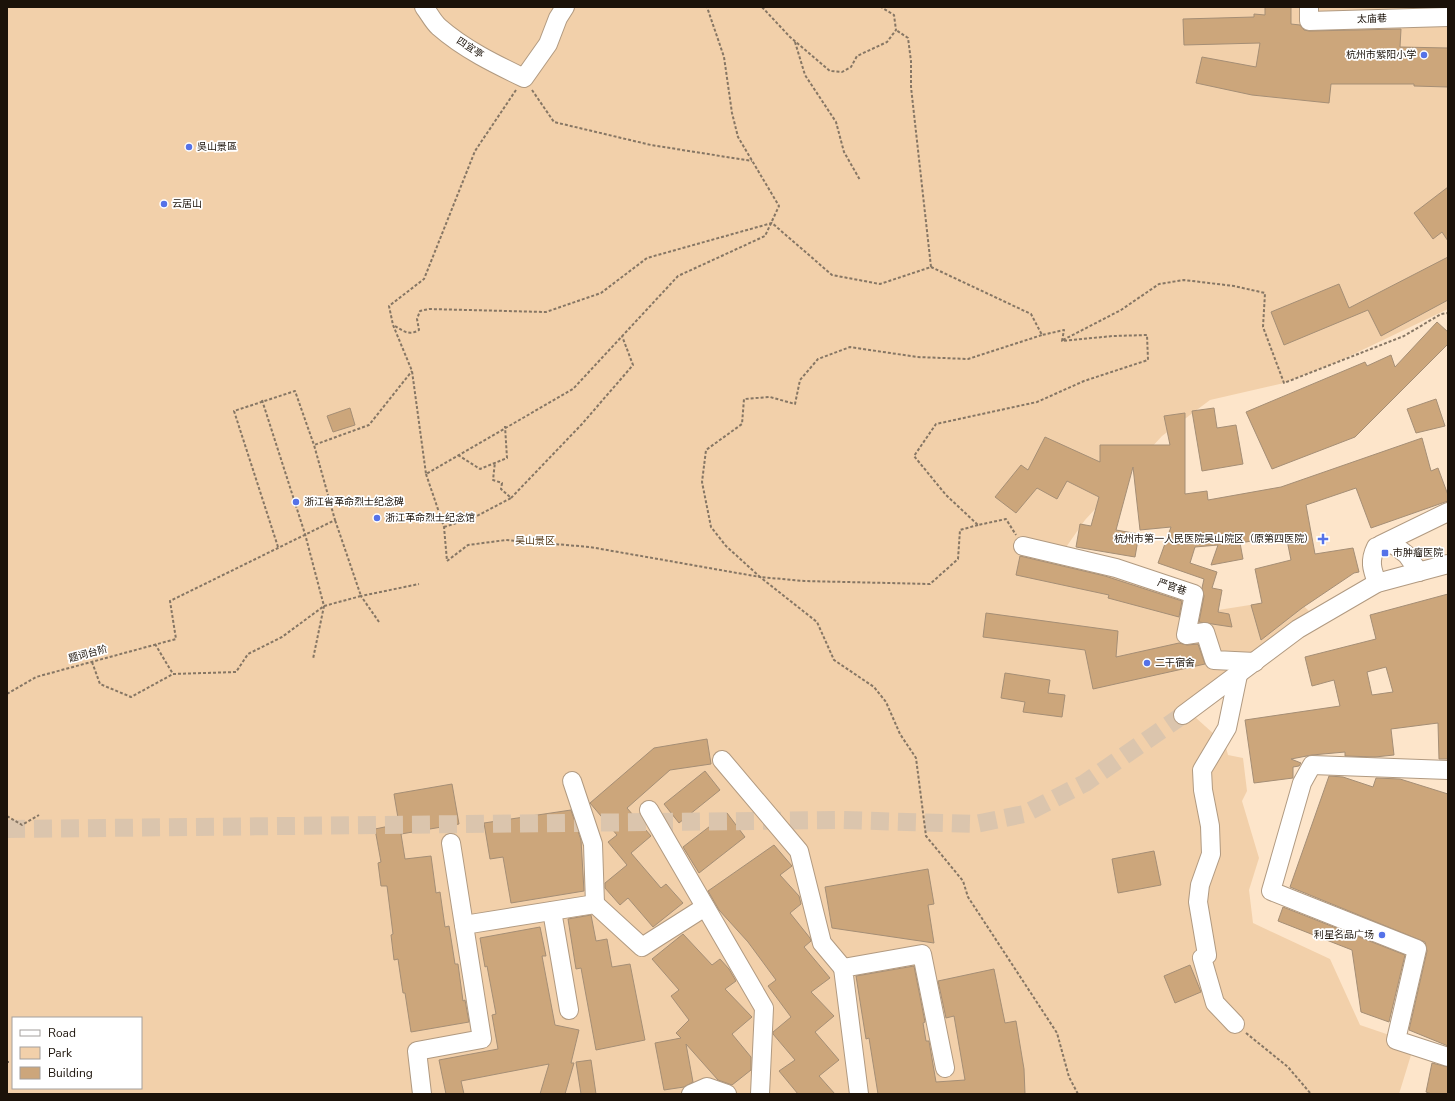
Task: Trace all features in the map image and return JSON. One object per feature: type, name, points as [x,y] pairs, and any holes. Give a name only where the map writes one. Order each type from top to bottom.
[{"type":"street","name":"四宜亭","points":[[424,7],[438,26],[461,44],[488,60],[524,78]]},
{"type":"street","points":[[524,78],[548,44],[558,18],[565,7]]},
{"type":"street","name":"太庙巷","points":[[1309,7],[1309,20],[1448,17]]},
{"type":"street","points":[[1377,583],[1370,566],[1371,557],[1376,547],[1448,512]]},
{"type":"street","points":[[1376,547],[1393,544],[1407,555],[1419,572]]},
{"type":"street","name":"严官巷","points":[[1023,546],[1116,568],[1194,594],[1186,635],[1205,632],[1214,660],[1255,662]]},
{"type":"street","points":[[1183,715],[1298,629],[1377,583],[1448,564]]},
{"type":"street","points":[[1235,1024],[1215,1003],[1202,958],[1206,955],[1198,902],[1200,885],[1211,854],[1210,826],[1203,790],[1202,770],[1227,728],[1238,675]]},
{"type":"street","points":[[722,760],[799,851],[822,943],[843,968],[860,1094]]},
{"type":"street","points":[[1343,761],[1448,765]]},
{"type":"street","points":[[1448,770],[1312,766],[1302,783],[1271,891],[1416,949],[1396,1040],[1448,1057]]},
{"type":"street","points":[[572,781],[593,844],[596,904],[642,947],[705,907]]},
{"type":"street","points":[[648,810],[764,1008],[760,1094]]},
{"type":"street","points":[[422,1094],[417,1050],[482,1039],[451,843]]},
{"type":"street","points":[[464,925],[596,904]]},
{"type":"street","points":[[552,911],[569,1010]]},
{"type":"street","points":[[843,968],[922,954],[945,1068]]},
{"type":"street","points":[[691,1094],[707,1087],[727,1094]]},
{"type":"path","points":[[426,474],[505,426],[573,388],[678,276],[765,236],[779,206],[738,137],[732,113],[724,57],[707,7]]},
{"type":"path","points":[[762,7],[795,41],[830,70],[842,72],[851,67],[856,56],[887,42],[896,30],[894,15],[881,7]]},
{"type":"path","points":[[896,30],[908,38],[911,61],[911,94],[931,267]]},
{"type":"path","points":[[795,41],[805,76],[836,122],[844,152],[860,180]]},
{"type":"path","points":[[752,161],[651,146],[554,122],[524,78],[475,151],[424,279],[389,306],[394,325],[412,371],[426,474],[444,527],[446,561],[468,545],[506,540],[590,547],[760,577],[804,581],[930,584],[958,559],[960,530],[1006,520],[1023,546]]},
{"type":"path","points":[[394,325],[408,333],[413,333],[419,330],[417,319],[420,311],[429,309],[546,312],[601,293],[647,258],[772,223]]},
{"type":"path","points":[[772,223],[832,274],[880,284],[931,267],[1031,314],[1042,335]]},
{"type":"path","points":[[1062,341],[1121,310],[1159,284],[1184,280],[1234,286],[1265,293],[1263,327],[1284,383],[1404,336],[1441,314],[1448,313]]},
{"type":"path","points":[[1062,341],[1064,330],[1042,335],[968,359],[917,357],[850,347],[818,360],[800,380],[795,404],[770,397],[744,399],[742,424],[706,450],[702,482],[711,527],[726,546],[760,577],[817,622],[834,660],[874,686],[886,702],[900,734],[916,758],[926,836],[963,881],[968,897],[1057,1033],[1069,1078],[1078,1094]]},
{"type":"path","points":[[978,525],[946,496],[914,456],[936,424],[1037,402],[1084,381],[1148,360],[1147,335],[1113,336],[1062,341]]},
{"type":"path","points":[[444,527],[473,518],[511,498],[582,424],[633,365],[622,336]]},
{"type":"path","points":[[314,445],[369,425],[412,371]]},
{"type":"path","points":[[335,520],[278,547],[234,411],[262,400],[295,391],[314,445],[335,520],[361,596],[379,622]]},
{"type":"path","points":[[262,400],[305,534],[324,606],[313,659]]},
{"type":"path","points":[[458,455],[480,469],[507,458],[505,426]]},
{"type":"path","points":[[495,462],[493,480],[502,483],[501,489],[511,498]]},
{"type":"path","name":"题词台阶","points":[[7,694],[36,676],[176,639],[170,601],[278,547]]},
{"type":"path","points":[[92,661],[100,684],[131,696],[173,674],[236,672],[248,654],[282,637],[324,606],[361,596],[419,584]]},
{"type":"path","points":[[155,644],[173,674]]},
{"type":"path","points":[[7,816],[22,825],[39,815]]},
{"type":"path","points":[[1235,1024],[1288,1067],[1311,1094]]},
{"type":"green space","name":"吴山景区","points":[[7,7],[1448,7],[1448,309],[1337,362],[1284,383],[1210,400],[1162,436],[1085,520],[1062,553],[1209,590],[1212,611],[1295,598],[1309,611],[1195,717],[1225,744],[1228,755],[1243,758],[1247,791],[1242,801],[1259,858],[1249,890],[1253,923],[1330,959],[1360,1025],[1404,1040],[1411,1055],[1399,1094],[7,1094]]},
{"type":"building","points":[[1265,7],[1291,7],[1291,24],[1300,25],[1304,30],[1401,29],[1400,47],[1448,48],[1448,87],[1414,86],[1414,84],[1331,84],[1329,103],[1252,95],[1196,83],[1202,57],[1256,67],[1260,43],[1184,45],[1183,19],[1254,17],[1254,14],[1265,15]]},
{"type":"building","points":[[1448,187],[1448,241],[1442,232],[1433,239],[1414,213]]},
{"type":"building","points":[[1448,257],[1448,300],[1381,336],[1368,310],[1284,345],[1271,312],[1339,284],[1349,308]]},
{"type":"building","points":[[1437,322],[1448,332],[1448,344],[1355,437],[1272,469],[1246,412],[1365,362],[1367,366],[1391,355],[1395,367]]},
{"type":"building","points":[[1436,399],[1445,426],[1416,433],[1407,409]]},
{"type":"building","points":[[350,408],[355,425],[333,432],[327,416]]},
{"type":"building","points":[[1214,408],[1217,428],[1236,425],[1243,464],[1202,471],[1192,411]]},
{"type":"building","points":[[1185,413],[1185,494],[1207,491],[1208,500],[1281,487],[1422,438],[1431,471],[1438,468],[1448,495],[1448,501],[1371,528],[1356,488],[1306,505],[1315,554],[1353,548],[1359,572],[1354,573],[1302,608],[1261,640],[1251,605],[1262,603],[1255,569],[1291,560],[1286,535],[1240,543],[1243,559],[1211,565],[1218,545],[1195,547],[1190,563],[1217,572],[1212,588],[1222,590],[1218,612],[1229,614],[1232,627],[1199,622],[1204,596],[1202,588],[1204,579],[1158,563],[1171,527],[1140,530],[1133,467],[1116,530],[1139,534],[1135,557],[1076,547],[1080,524],[1091,526],[1099,497],[1067,481],[1057,499],[1037,488],[1016,513],[995,497],[1021,465],[1028,470],[1045,437],[1100,462],[1100,445],[1170,445],[1164,416]]},
{"type":"building","points":[[1020,556],[1105,576],[1182,601],[1179,617],[1108,598],[1109,595],[1016,575]]},
{"type":"building","points":[[1448,594],[1448,759],[1439,759],[1438,723],[1391,729],[1394,755],[1375,757],[1345,756],[1345,752],[1312,755],[1291,759],[1301,763],[1299,766],[1293,767],[1293,778],[1254,783],[1245,720],[1340,706],[1334,680],[1312,686],[1305,657],[1376,639],[1370,615]],"holes":[[[1386,667],[1393,692],[1372,695],[1367,672]]]},
{"type":"building","points":[[986,613],[1118,631],[1116,657],[1179,643],[1187,645],[1198,644],[1205,664],[1093,689],[1085,650],[983,637]]},
{"type":"building","points":[[1005,673],[1050,680],[1048,693],[1065,695],[1062,717],[1023,712],[1025,702],[1001,698]]},
{"type":"building","points":[[707,739],[711,764],[670,770],[627,808],[651,836],[631,853],[661,888],[666,884],[683,903],[653,927],[628,898],[620,905],[605,888],[605,883],[627,865],[608,842],[617,835],[590,803],[654,748]]},
{"type":"building","points":[[705,771],[720,790],[679,823],[664,804]]},
{"type":"building","name":"利星名品广场","points":[[1329,776],[1343,777],[1373,787],[1376,778],[1400,779],[1448,794],[1448,1046],[1409,1030],[1427,951],[1425,942],[1290,887]]},
{"type":"building","points":[[452,784],[459,824],[401,834],[405,859],[431,856],[436,893],[440,892],[445,927],[449,926],[455,964],[458,964],[463,1001],[465,1000],[469,1022],[411,1032],[398,959],[394,960],[391,935],[393,934],[387,886],[381,886],[378,863],[381,862],[375,829],[399,824],[394,794]]},
{"type":"building","points":[[571,810],[581,840],[584,891],[511,903],[503,857],[490,859],[484,823]]},
{"type":"building","points":[[727,813],[745,837],[699,873],[683,847]]},
{"type":"building","points":[[774,845],[792,866],[780,875],[799,896],[801,904],[790,913],[810,938],[811,941],[804,947],[830,978],[811,992],[834,1016],[815,1032],[839,1060],[819,1076],[835,1094],[798,1094],[779,1071],[795,1060],[773,1034],[773,1032],[791,1017],[768,986],[776,980],[748,942],[719,910],[708,891]]},
{"type":"building","points":[[1154,851],[1161,885],[1118,893],[1112,859]]},
{"type":"building","points":[[928,869],[934,904],[928,905],[934,943],[832,928],[825,887]]},
{"type":"building","points":[[1283,907],[1405,955],[1389,1022],[1361,1012],[1352,950],[1278,921]]},
{"type":"building","points":[[591,915],[596,941],[607,939],[612,967],[630,964],[645,1040],[596,1050],[581,968],[576,969],[568,919]]},
{"type":"building","points":[[540,927],[546,956],[542,956],[555,1025],[579,1030],[571,1063],[574,1063],[565,1094],[540,1094],[549,1064],[461,1081],[464,1094],[446,1094],[439,1060],[498,1049],[492,1015],[496,1014],[480,938]]},
{"type":"building","points":[[683,934],[712,965],[720,959],[729,969],[736,981],[725,989],[752,1017],[732,1034],[751,1057],[751,1070],[732,1085],[718,1080],[686,1044],[693,1082],[684,1087],[664,1090],[655,1043],[681,1038],[676,1033],[689,1020],[671,996],[679,990],[652,959]]},
{"type":"building","points":[[1190,965],[1201,992],[1175,1003],[1164,976]]},
{"type":"building","points":[[914,966],[925,1022],[923,1023],[926,1041],[929,1041],[936,1082],[965,1080],[954,1016],[946,1018],[938,981],[994,969],[1005,1023],[1016,1021],[1024,1069],[1025,1094],[878,1094],[869,1038],[866,1039],[856,976]]},
{"type":"building","points":[[591,1060],[596,1094],[581,1094],[576,1062]]},
{"type":"building","points":[[1432,1063],[1448,1067],[1448,1094],[1432,1094],[1426,1092]]},
{"type":"tunnel","points":[[7,829],[842,820],[976,824],[1024,814],[1085,783],[1183,715]]},
{"type":"place","name":"杭州市紫阳小学","points":[[1424,55]]},
{"type":"place","name":"吳山景區","points":[[189,147]]},
{"type":"place","name":"云居山","points":[[164,204]]},
{"type":"place","name":"浙江省革命烈士纪念碑","points":[[296,502]]},
{"type":"place","name":"浙江革命烈士纪念馆","points":[[377,518]]},
{"type":"place","name":"杭州市第一人民医院吴山院区（原第四医院）","points":[[1323,539]]},
{"type":"place","name":"市肿瘤医院","points":[[1385,553]]},
{"type":"place","name":"二干宿舍","points":[[1147,663]]},
{"type":"place","name":"利星名品广场","points":[[1382,935]]}]
